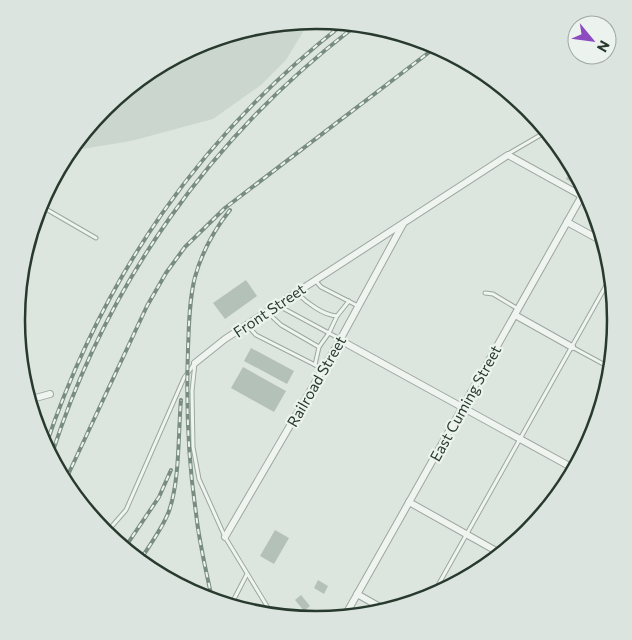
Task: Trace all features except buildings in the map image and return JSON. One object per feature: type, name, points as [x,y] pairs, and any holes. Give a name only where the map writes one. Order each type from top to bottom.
[{"type":"street","points":[[508,155],[577,191]]},
{"type":"street","name":"Front Street","points":[[195,363],[246,325],[508,155]]},
{"type":"street","name":"East Cuming Street","points":[[349,609],[580,199]]},
{"type":"street","name":"Railroad Street","points":[[225,537],[340,340],[404,222]]},
{"type":"street","points":[[567,222],[595,237]]},
{"type":"street","points":[[516,312],[572,347]]},
{"type":"street","points":[[340,340],[568,465]]},
{"type":"street","points":[[36,398],[50,394]]},
{"type":"street","points":[[409,502],[494,550]]},
{"type":"street","points":[[357,594],[375,604]]},
{"type":"lane","points":[[508,155],[541,135]]},
{"type":"lane","points":[[47,210],[96,238]]},
{"type":"lane","points":[[315,280],[321,286],[359,306]]},
{"type":"lane","points":[[439,584],[605,287]]},
{"type":"lane","points":[[296,292],[308,303],[331,316],[337,316]]},
{"type":"lane","points":[[485,292],[492,294],[516,312]]},
{"type":"lane","points":[[315,365],[319,347],[329,333],[337,316],[349,301]]},
{"type":"lane","points":[[277,305],[340,340]]},
{"type":"lane","points":[[266,312],[280,325],[319,347]]},
{"type":"lane","points":[[246,325],[256,335],[323,369]]},
{"type":"lane","points":[[572,347],[604,364]]},
{"type":"lane","points":[[195,363],[192,391],[195,463],[206,497],[225,537],[268,607]]},
{"type":"lane","name":"Front Street","points":[[111,527],[126,510],[184,378],[195,363]]},
{"type":"lane","points":[[234,599],[248,574]]},
{"type":"shaded area","points":[[304,30],[286,60],[261,85],[213,119],[131,141],[80,149],[97,128],[124,101],[154,78],[187,59],[222,44],[241,39],[278,31]]},
{"type":"railway","points":[[49,436],[70,383],[97,323],[128,267],[162,213],[201,162],[244,114],[291,68],[336,30]]},
{"type":"railway","points":[[54,448],[75,391],[102,331],[134,273],[170,218],[210,166],[254,116],[302,71],[350,31]]},
{"type":"railway","points":[[69,473],[147,306],[166,273],[185,247],[225,208],[429,52]]},
{"type":"railway","points":[[210,591],[199,535],[189,452],[187,370],[189,322],[195,277],[201,259],[219,225],[230,210]]},
{"type":"railway","points":[[144,554],[164,523],[173,499],[177,471],[181,400]]},
{"type":"railway","points":[[128,542],[159,497],[171,470]]}]
